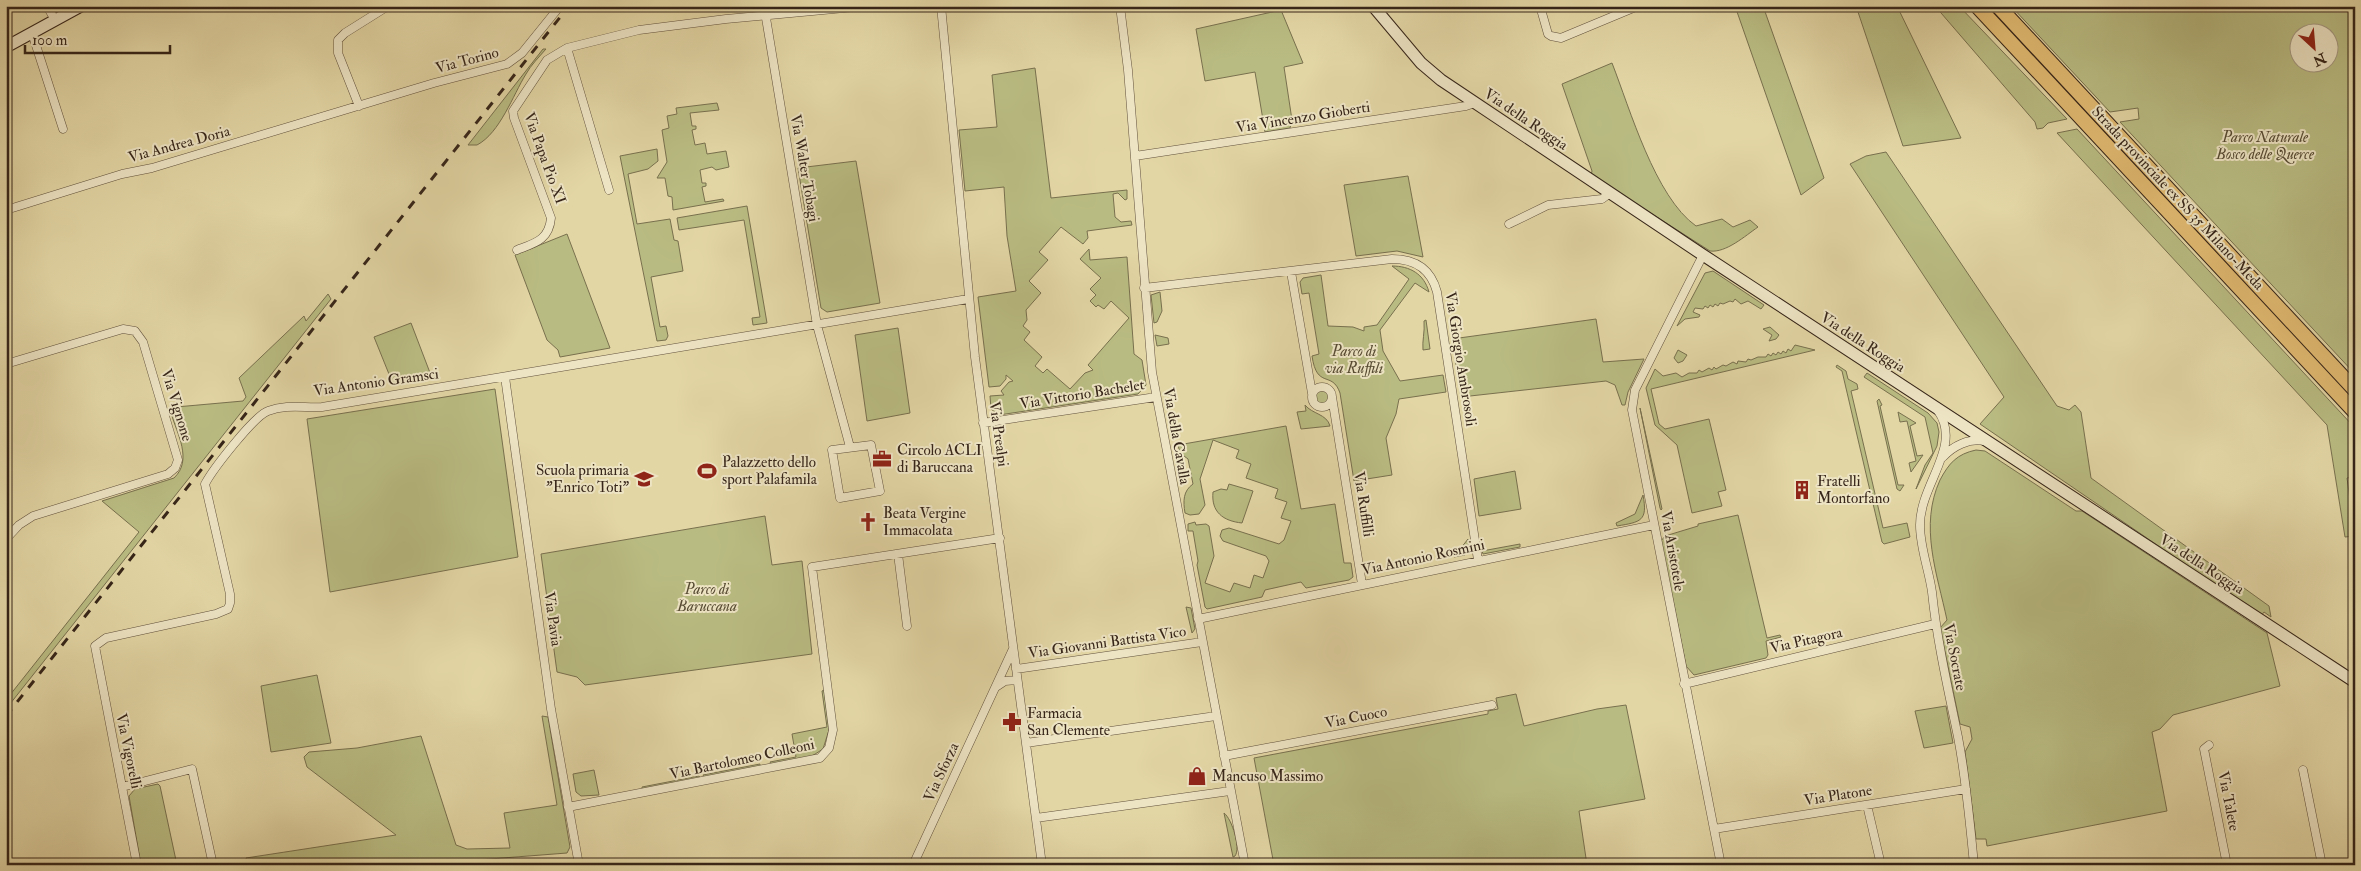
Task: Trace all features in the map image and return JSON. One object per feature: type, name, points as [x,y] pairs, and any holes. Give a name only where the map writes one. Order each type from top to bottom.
[{"type":"highway","name":"Strada provinciale ex SS 35 Milano-Meda","points":[[1977,6],[2355,412]]},
{"type":"highway","name":"Strada provinciale ex SS 35 Milano-Meda","points":[[1998,6],[2355,390]]},
{"type":"street","points":[[47,6],[55,20]]},
{"type":"street","points":[[6,47],[81,6]]},
{"type":"street","points":[[359,106],[336,45],[340,36],[388,6]]},
{"type":"street","name":"Via Torino","points":[[359,106],[507,64],[522,53],[560,6]]},
{"type":"street","name":"Via Walter Tobagi","points":[[764,6],[817,325],[850,447]]},
{"type":"street","name":"Via Papa Pio XI","points":[[517,250],[545,237],[551,218],[513,111],[547,60],[566,48],[639,30],[726,19],[765,17],[866,6]]},
{"type":"street","name":"Via Prealpi","points":[[941,6],[968,299],[1042,865]]},
{"type":"street","name":"Via della Cavalla","points":[[1120,6],[1135,156],[1149,348],[1156,397],[1244,865]]},
{"type":"street","name":"Via della Roggia","points":[[1373,6],[1425,67],[1476,103],[1702,255],[2355,682]]},
{"type":"street","points":[[1540,6],[1548,34],[1561,38],[1638,6]]},
{"type":"street","points":[[32,33],[63,129]]},
{"type":"street","points":[[566,48],[609,190]]},
{"type":"street","name":"Via Vincenzo Gioberti","points":[[1135,156],[1476,103]]},
{"type":"street","name":"Via Andrea Doria","points":[[6,210],[122,174],[152,168],[359,106]]},
{"type":"street","points":[[1509,224],[1543,207],[1602,199],[1610,193]]},
{"type":"street","name":"Via Aristotele","points":[[1702,255],[1635,390],[1632,403],[1684,684],[1721,865]]},
{"type":"street","name":"Via Giorgio Ambrosoli","points":[[1144,288],[1392,259],[1418,265],[1430,275],[1436,292],[1478,560]]},
{"type":"street","points":[[1291,272],[1307,370],[1315,403],[1332,416],[1338,427]]},
{"type":"street","name":"Via Antonio Gramsci","points":[[96,644],[103,639],[216,614],[228,609],[230,594],[205,484],[258,416],[280,408],[305,405],[322,407],[968,299]]},
{"type":"street","name":"Via Vignone","points":[[6,364],[124,329],[135,331],[143,342],[178,460],[175,468],[168,474],[33,516],[19,525],[6,540]]},
{"type":"street","name":"Via Ruffilli","points":[[1307,370],[1315,381],[1327,388],[1332,397],[1362,584]]},
{"type":"street","name":"Via Pavia","points":[[506,377],[552,710],[579,865]]},
{"type":"street","points":[[1315,403],[1313,393],[1318,388],[1327,388]]},
{"type":"street","name":"Via Vittorio Bachelet","points":[[983,423],[1156,397]]},
{"type":"street","points":[[1315,403],[1326,406],[1331,402],[1332,397]]},
{"type":"street","name":"Via Socrate","points":[[1935,407],[1943,418],[1946,434],[1945,451],[1926,491],[1920,519],[1921,534],[1930,582],[1935,624],[1966,789],[1974,865]]},
{"type":"street","points":[[1946,434],[1950,425],[1965,426],[1972,436],[1967,442]]},
{"type":"street","name":"Via Socrate","points":[[1942,458],[1953,448],[1967,442],[1987,441]]},
{"type":"street","points":[[871,445],[880,491],[840,498],[832,450],[850,447],[871,445]]},
{"type":"street","name":"Via Antonio Rosmini","points":[[1198,618],[1654,525]]},
{"type":"street","name":"Via Bartolomeo Colleoni","points":[[568,807],[806,762],[823,756],[831,744],[833,730],[812,567],[853,559],[1000,538]]},
{"type":"street","points":[[898,554],[907,626]]},
{"type":"street","name":"Via Pitagora","points":[[1684,684],[1935,624]]},
{"type":"street","name":"Via Giovanni Battista Vico","points":[[1016,669],[1202,642]]},
{"type":"street","name":"Via Vigorelli","points":[[96,644],[94,651],[137,865]]},
{"type":"street","name":"Via Sforza","points":[[913,865],[1013,649]]},
{"type":"street","points":[[994,691],[1005,681],[1017,680]]},
{"type":"street","name":"Via Cuoco","points":[[1224,756],[1492,705]]},
{"type":"street","points":[[1026,743],[1216,716]]},
{"type":"street","name":"Via Talete","points":[[2209,745],[2204,749],[2227,865]]},
{"type":"street","points":[[122,787],[192,769],[213,865]]},
{"type":"street","points":[[2303,770],[2322,865]]},
{"type":"street","name":"Via Platone","points":[[1714,829],[1966,789]]},
{"type":"street","points":[[1036,818],[1230,791]]},
{"type":"street","points":[[1867,805],[1881,865]]},
{"type":"green space","points":[[1735,6],[1763,6],[1824,178],[1801,195]]},
{"type":"green space","points":[[1856,6],[1897,6],[1961,138],[1903,146]]},
{"type":"green space","points":[[1935,6],[1959,6],[2067,119],[2048,123],[2043,128],[2037,129],[2035,122]]},
{"type":"green space","name":"Parco Naturale Bosco delle Querce","points":[[2011,6],[2355,6],[2355,374],[2120,122],[2139,119],[2138,108],[2110,112]]},
{"type":"green space","points":[[1281,10],[1303,63],[1284,67],[1292,120],[1290,128],[1265,132],[1255,72],[1205,81],[1196,29]]},
{"type":"green space","points":[[543,49],[546,49],[528,71],[493,132],[477,145],[468,145]]},
{"type":"green space","points":[[1612,63],[1645,151],[1668,195],[1681,213],[1696,226],[1722,219],[1733,227],[1750,220],[1758,227],[1729,247],[1710,251],[1591,175],[1592,171],[1562,84]]},
{"type":"green space","points":[[1035,68],[1051,198],[1127,190],[1127,199],[1125,200],[1118,193],[1113,194],[1115,217],[1121,222],[1131,221],[1132,225],[1087,231],[1088,238],[1083,244],[1061,227],[1039,252],[1048,260],[1029,281],[1041,293],[1026,310],[1027,320],[1023,326],[1030,332],[1024,340],[1042,357],[1035,366],[1043,373],[1047,369],[1070,389],[1085,373],[1093,370],[1088,365],[1129,318],[1111,301],[1104,309],[1098,305],[1096,307],[1090,301],[1096,295],[1090,289],[1101,278],[1080,259],[1089,249],[1090,260],[1127,257],[1134,354],[1142,360],[1146,385],[1138,394],[999,415],[991,409],[990,396],[1004,395],[1001,391],[1009,382],[1013,381],[1006,375],[1006,379],[1000,386],[989,387],[978,297],[1016,291],[1007,236],[1004,187],[965,191],[959,130],[997,127],[992,75]]},
{"type":"green space","points":[[717,103],[719,110],[690,113],[692,126],[696,126],[696,129],[692,130],[695,145],[705,143],[707,154],[726,151],[729,167],[716,170],[712,167],[700,170],[702,183],[706,183],[706,186],[702,187],[705,202],[723,199],[724,201],[673,210],[672,197],[668,196],[665,178],[657,178],[667,162],[662,130],[669,128],[667,116],[677,114],[676,108]]},
{"type":"green space","points":[[2077,129],[2355,428],[2355,477],[2347,478],[2355,536],[2345,537],[2327,425],[2057,133]]},
{"type":"green space","points":[[657,149],[658,161],[648,169],[628,174],[637,224],[670,219],[674,240],[678,241],[683,271],[651,277],[660,327],[666,326],[668,336],[666,340],[657,341],[620,156]]},
{"type":"green space","points":[[1886,152],[2057,406],[2069,410],[2075,405],[2081,412],[2091,478],[2269,606],[2271,617],[2264,612],[2261,616],[1980,424],[2004,397],[1850,164],[1866,156]]},
{"type":"green space","points":[[856,161],[880,303],[827,312],[821,308],[798,168]]},
{"type":"green space","points":[[1408,176],[1423,257],[1397,251],[1356,256],[1344,185]]},
{"type":"green space","points":[[747,206],[767,323],[753,325],[752,318],[760,317],[744,220],[679,230],[677,218]]},
{"type":"green space","points":[[567,234],[610,348],[560,357],[558,350],[547,340],[515,255]]},
{"type":"green space","name":"Parco di via Ruffili","points":[[1392,266],[1399,266],[1415,272],[1424,280],[1429,292],[1415,283],[1380,330],[1383,351],[1400,381],[1443,375],[1446,392],[1399,399],[1396,414],[1386,438],[1392,475],[1354,481],[1340,393],[1333,382],[1321,377],[1317,373],[1314,366],[1312,356],[1319,354],[1309,293],[1302,294],[1300,282],[1303,278],[1321,275],[1328,326],[1353,327],[1364,331],[1364,327],[1377,325],[1409,279]]},
{"type":"green space","points":[[1713,271],[1764,305],[1761,309],[1748,301],[1741,304],[1735,299],[1733,302],[1720,303],[1718,306],[1715,304],[1713,307],[1710,305],[1708,308],[1705,306],[1703,309],[1695,308],[1693,312],[1700,315],[1699,317],[1685,319],[1677,326],[1705,273]]},
{"type":"green space","points":[[1160,292],[1162,311],[1157,322],[1154,323],[1151,295]]},
{"type":"green space","points":[[328,294],[331,299],[6,709],[6,700],[139,532],[102,501],[174,478],[180,471],[183,455],[180,438],[171,413],[177,411],[176,407],[243,401],[246,397],[239,378],[304,316],[306,321]]},
{"type":"green space","points":[[1596,319],[1603,362],[1644,359],[1628,392],[1625,405],[1622,405],[1615,385],[1606,381],[1461,397],[1452,339]]},
{"type":"green space","points":[[1426,320],[1430,349],[1423,350],[1424,321]]},
{"type":"green space","points":[[411,323],[432,378],[393,384],[374,337]]},
{"type":"green space","points":[[1770,327],[1779,335],[1776,339],[1769,341],[1772,335],[1763,329]]},
{"type":"green space","points":[[898,328],[910,413],[867,421],[855,335]]},
{"type":"green space","points":[[1155,335],[1168,338],[1169,344],[1157,346]]},
{"type":"green space","points":[[1795,345],[1815,350],[1651,389],[1659,424],[1665,429],[1709,419],[1726,490],[1718,492],[1722,506],[1692,513],[1677,445],[1655,425],[1646,388],[1655,369],[1663,376],[1676,373],[1682,377],[1689,373],[1697,373],[1699,370],[1702,372],[1709,368],[1712,370],[1714,367],[1716,369],[1733,362],[1737,364],[1738,361],[1746,362],[1748,359],[1766,357],[1768,354],[1771,356],[1773,353],[1776,355],[1778,352],[1781,354],[1783,351],[1786,353],[1788,349],[1791,351]]},
{"type":"green space","points":[[1678,350],[1687,355],[1683,361],[1678,363],[1674,358]]},
{"type":"green space","points":[[1837,365],[1846,371],[1848,379],[1857,384],[1858,389],[1851,391],[1883,528],[1907,523],[1910,537],[1884,544],[1882,542],[1842,371],[1836,367]]},
{"type":"green space","points":[[1867,373],[1928,413],[1937,423],[1939,432],[1937,446],[1916,489],[1925,465],[1933,453],[1925,417],[1864,377]]},
{"type":"green space","points":[[495,389],[518,557],[330,592],[307,419]]},
{"type":"green space","points":[[1319,390],[1325,390],[1329,397],[1325,404],[1319,404],[1315,400],[1315,394]]},
{"type":"green space","points":[[1879,399],[1882,405],[1880,406],[1898,485],[1904,485],[1900,491],[1897,489],[1877,401]]},
{"type":"green space","points":[[1305,405],[1323,416],[1330,426],[1301,429],[1297,412],[1306,411]]},
{"type":"green space","points":[[1640,408],[1662,509],[1661,510],[1660,508]]},
{"type":"green space","points":[[1898,412],[1916,423],[1910,426],[1917,456],[1923,455],[1911,472],[1909,463],[1916,461],[1907,421],[1900,422]]},
{"type":"green space","points":[[1286,426],[1301,509],[1335,504],[1344,563],[1351,563],[1353,577],[1349,580],[1306,588],[1301,582],[1265,590],[1262,597],[1207,609],[1205,607],[1197,565],[1193,531],[1188,531],[1188,524],[1195,522],[1196,525],[1206,524],[1209,526],[1214,556],[1205,583],[1230,592],[1234,583],[1250,588],[1254,575],[1263,578],[1269,561],[1266,556],[1223,541],[1220,536],[1222,530],[1229,528],[1279,544],[1284,540],[1291,521],[1281,518],[1287,502],[1275,498],[1278,489],[1246,478],[1251,464],[1236,458],[1239,450],[1213,440],[1200,479],[1205,505],[1199,514],[1190,515],[1185,513],[1184,497],[1187,490],[1193,484],[1188,459],[1180,453],[1178,445]]},
{"type":"green space","points":[[1976,450],[1985,451],[2076,511],[2082,511],[2267,633],[2280,686],[2173,715],[2160,729],[2152,732],[2167,811],[1987,846],[1986,839],[1976,839],[1965,752],[1972,739],[1970,727],[1960,724],[1940,628],[1947,620],[1935,567],[1930,532],[1934,497],[1940,480],[1954,460]]},
{"type":"green space","points":[[1515,471],[1521,509],[1479,516],[1474,479]]},
{"type":"green space","points":[[1229,484],[1253,491],[1242,523],[1224,518],[1214,505],[1213,492],[1221,489],[1227,490]]},
{"type":"green space","points":[[1643,495],[1644,510],[1641,519],[1617,526],[1616,523],[1635,514]]},
{"type":"green space","points":[[1738,515],[1767,638],[1780,635],[1781,637],[1766,641],[1768,655],[1766,658],[1694,675],[1686,666],[1661,541],[1665,536],[1698,526],[1698,524]]},
{"type":"green space","name":"Parco di Baruccana","points":[[765,516],[772,565],[802,561],[812,654],[585,685],[577,677],[557,672],[541,554]]},
{"type":"green space","points":[[1468,539],[1469,549],[1465,555],[1454,557]]},
{"type":"green space","points":[[1520,544],[1520,547],[1483,554],[1482,551]]},
{"type":"green space","points":[[1186,607],[1191,608],[1195,629],[1192,633]]},
{"type":"green space","points":[[317,675],[331,743],[271,752],[261,686]]},
{"type":"green space","points":[[824,690],[829,730],[823,749],[812,756],[771,764],[770,762],[796,757],[792,734],[827,727],[822,691]]},
{"type":"green space","points":[[1516,694],[1524,726],[1597,709],[1626,705],[1645,799],[1579,811],[1587,865],[1274,865],[1254,758],[1488,714],[1488,711],[1498,709],[1496,698]]},
{"type":"green space","points":[[1946,706],[1953,743],[1924,748],[1915,711]]},
{"type":"green space","points":[[542,716],[548,717],[570,847],[567,853],[477,860],[477,865],[248,865],[246,858],[396,835],[307,767],[304,757],[309,752],[357,748],[421,736],[456,845],[467,849],[510,848],[504,813],[557,805]]},
{"type":"green space","points":[[760,764],[760,766],[704,777],[703,775]]},
{"type":"green space","points":[[594,770],[599,795],[581,796],[576,792],[573,774]]},
{"type":"green space","points":[[699,776],[700,778],[642,789],[642,787]]},
{"type":"green space","points":[[158,784],[177,865],[141,865],[129,796],[135,789]]},
{"type":"green space","points":[[1224,813],[1230,821],[1235,834],[1237,852],[1233,857]]},
{"type":"railway","points":[[6,716],[569,6]]},
{"type":"place","name":"Circolo ACLI di Baruccana","points":[[882,459]]},
{"type":"place","name":"Palazzetto dello sport Palafamila","points":[[707,471]]},
{"type":"place","name":"Scuola primaria \"Enrico Toti\"","points":[[644,479]]},
{"type":"place","name":"Fratelli Montorfano","points":[[1802,490]]},
{"type":"place","name":"Beata Vergine Immacolata","points":[[868,522]]},
{"type":"place","name":"Farmacia San Clemente","points":[[1012,722]]},
{"type":"place","name":"Mancuso Massimo","points":[[1197,776]]}]
